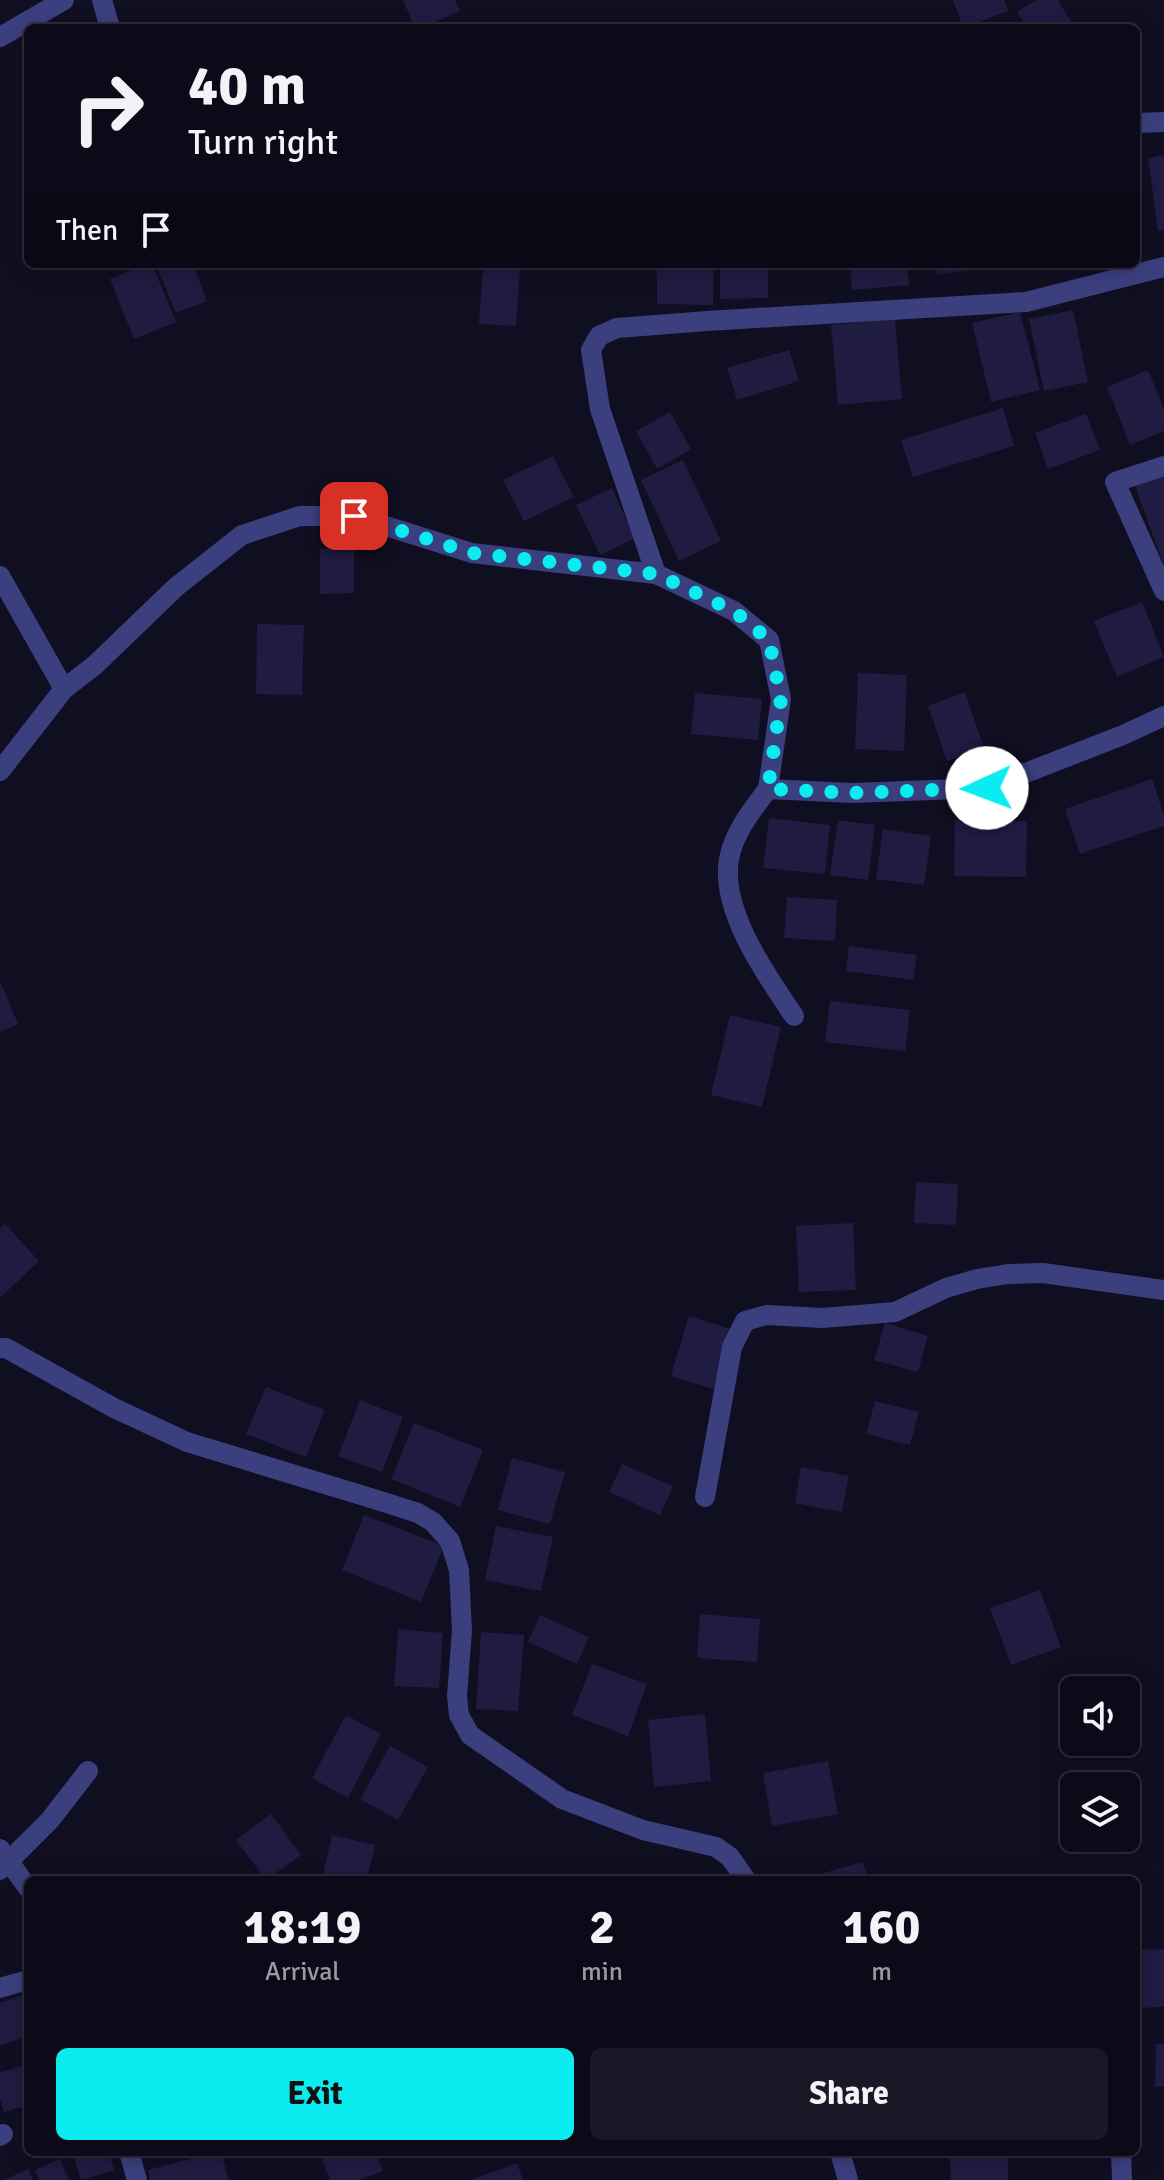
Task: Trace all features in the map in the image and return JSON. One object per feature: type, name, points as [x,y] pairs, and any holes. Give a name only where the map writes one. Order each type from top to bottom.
[{"type":"street","points":[[0,37],[64,0]]},
{"type":"street","points":[[102,0],[109,24]]},
{"type":"street","points":[[1140,123],[1164,122]]},
{"type":"street","points":[[656,574],[600,409],[591,350],[599,336],[617,328],[1026,302],[1164,267]]},
{"type":"street","points":[[1164,466],[1115,482],[1164,591]]},
{"type":"street","points":[[0,771],[64,689],[95,665],[176,587],[242,535],[300,516],[354,516],[472,553],[656,574],[734,611],[769,640],[781,699],[768,789],[743,822],[729,859],[730,885],[735,910],[749,943],[794,1016]]},
{"type":"street","points":[[0,576],[64,689]]},
{"type":"street","points":[[768,789],[852,793],[987,788],[1164,716]]},
{"type":"street","points":[[705,1497],[732,1347],[745,1321],[766,1315],[822,1318],[895,1312],[946,1288],[1008,1274],[1043,1273],[1164,1290]]},
{"type":"street","points":[[0,1348],[6,1348],[114,1408],[187,1442],[418,1513],[433,1522],[450,1541],[459,1570],[462,1630],[457,1696],[459,1715],[470,1735],[562,1799],[643,1830],[716,1847],[730,1857],[743,1876]]},
{"type":"street","points":[[24,1884],[3,1860],[50,1820],[88,1771]]},
{"type":"street","points":[[0,1988],[24,1981]]},
{"type":"street","points":[[130,2156],[137,2180]]},
{"type":"street","points":[[841,2156],[848,2180]]},
{"type":"street","points":[[1121,2156],[1122,2180]]},
{"type":"building","points":[[403,0],[455,0],[460,11],[431,24],[413,24]]},
{"type":"building","points":[[953,0],[1004,0],[1008,11],[974,24],[962,24]]},
{"type":"building","points":[[1036,0],[1058,0],[1072,24],[1024,24],[1017,12]]},
{"type":"building","points":[[1164,155],[1164,230],[1158,230],[1148,158]]},
{"type":"building","points":[[136,268],[154,268],[176,322],[134,339],[110,279]]},
{"type":"building","points":[[158,268],[195,268],[207,301],[176,313]]},
{"type":"building","points":[[483,268],[520,269],[516,326],[479,324]]},
{"type":"building","points":[[657,268],[714,268],[713,305],[657,304]]},
{"type":"building","points":[[720,268],[768,268],[768,298],[720,299]]},
{"type":"building","points":[[850,268],[907,268],[909,285],[852,290]]},
{"type":"building","points":[[936,268],[984,268],[937,275]]},
{"type":"building","points":[[1073,310],[1088,382],[1044,391],[1029,319]]},
{"type":"building","points":[[1020,312],[1040,390],[991,402],[972,323]]},
{"type":"building","points":[[895,319],[902,399],[838,405],[831,325]]},
{"type":"building","points":[[789,350],[799,381],[737,400],[727,368]]},
{"type":"building","points":[[1148,370],[1164,409],[1164,431],[1130,445],[1107,387]]},
{"type":"building","points":[[1003,408],[1014,446],[913,477],[901,440]]},
{"type":"building","points":[[670,412],[691,449],[657,469],[636,431]]},
{"type":"building","points":[[1086,414],[1100,450],[1048,469],[1035,433]]},
{"type":"building","points":[[553,456],[574,497],[524,521],[503,480]]},
{"type":"building","points":[[683,460],[721,541],[679,561],[641,480]]},
{"type":"building","points":[[1164,473],[1164,566],[1134,483]]},
{"type":"building","points":[[612,488],[635,538],[600,555],[576,505]]},
{"type":"building","points":[[354,548],[354,593],[320,594],[320,549]]},
{"type":"building","points":[[1142,602],[1164,657],[1117,677],[1094,621]]},
{"type":"building","points":[[257,624],[304,625],[302,695],[256,694]]},
{"type":"building","points":[[858,673],[907,675],[904,751],[855,749]]},
{"type":"building","points":[[965,692],[984,748],[947,761],[928,706]]},
{"type":"building","points":[[695,693],[762,699],[758,740],[691,734]]},
{"type":"building","points":[[1152,779],[1164,816],[1164,826],[1080,854],[1065,809]]},
{"type":"building","points":[[769,818],[830,825],[825,874],[763,868]]},
{"type":"building","points":[[838,820],[875,825],[868,880],[830,875]]},
{"type":"building","points":[[955,820],[1027,821],[1026,877],[954,876]]},
{"type":"building","points":[[883,829],[931,836],[924,885],[876,879]]},
{"type":"building","points":[[787,897],[837,900],[835,941],[784,938]]},
{"type":"building","points":[[849,946],[917,955],[913,980],[846,971]]},
{"type":"building","points":[[0,981],[18,1024],[0,1032]]},
{"type":"building","points":[[830,1001],[910,1010],[905,1051],[825,1042]]},
{"type":"building","points":[[730,1015],[781,1027],[762,1107],[711,1095]]},
{"type":"building","points":[[916,1182],[958,1184],[956,1225],[914,1223]]},
{"type":"building","points":[[853,1223],[856,1290],[799,1292],[796,1226]]},
{"type":"building","points":[[5,1224],[39,1261],[0,1298],[0,1228]]},
{"type":"building","points":[[689,1316],[734,1330],[716,1390],[671,1376]]},
{"type":"building","points":[[885,1323],[928,1336],[918,1372],[874,1360]]},
{"type":"building","points":[[266,1387],[325,1410],[306,1457],[246,1434]]},
{"type":"building","points":[[360,1400],[403,1417],[382,1472],[338,1456]]},
{"type":"building","points":[[875,1401],[919,1412],[910,1445],[866,1434]]},
{"type":"building","points":[[414,1423],[483,1450],[460,1507],[391,1479]]},
{"type":"building","points":[[512,1458],[565,1472],[550,1524],[498,1510]]},
{"type":"building","points":[[622,1464],[673,1486],[660,1515],[609,1492]]},
{"type":"building","points":[[801,1467],[849,1476],[842,1512],[795,1503]]},
{"type":"building","points":[[364,1515],[444,1546],[421,1602],[342,1570]]},
{"type":"building","points":[[496,1526],[553,1537],[541,1591],[485,1580]]},
{"type":"building","points":[[1040,1590],[1061,1647],[1011,1665],[990,1608]]},
{"type":"building","points":[[700,1614],[760,1619],[757,1662],[697,1658]]},
{"type":"building","points":[[540,1615],[589,1637],[577,1664],[528,1642]]},
{"type":"building","points":[[398,1629],[443,1633],[439,1688],[394,1686]]},
{"type":"building","points":[[481,1632],[524,1635],[518,1711],[476,1709]]},
{"type":"building","points":[[592,1664],[647,1684],[628,1736],[572,1715]]},
{"type":"building","points":[[705,1714],[711,1781],[654,1787],[648,1720]]},
{"type":"building","points":[[346,1715],[381,1734],[348,1798],[312,1778]]},
{"type":"building","points":[[390,1746],[428,1767],[398,1820],[360,1799]]},
{"type":"building","points":[[828,1761],[838,1814],[772,1826],[763,1773]]},
{"type":"building","points":[[271,1814],[301,1855],[272,1876],[263,1876],[236,1840]]},
{"type":"building","points":[[332,1835],[375,1845],[368,1876],[323,1876]]},
{"type":"building","points":[[863,1862],[867,1876],[813,1876]]},
{"type":"building","points":[[1164,1949],[1164,2007],[1140,2008],[1140,1950]]},
{"type":"building","points":[[24,1994],[24,2037],[0,2046],[0,2003]]},
{"type":"building","points":[[1156,2044],[1164,2044],[1164,2087],[1155,2087]]},
{"type":"building","points":[[24,2066],[24,2106],[4,2112],[0,2099],[0,2072]]},
{"type":"building","points":[[73,2156],[110,2156],[114,2170],[81,2180]]},
{"type":"building","points":[[201,2156],[222,2156],[229,2180],[150,2180],[148,2170]]},
{"type":"building","points":[[321,2156],[377,2156],[383,2171],[359,2180],[330,2180]]},
{"type":"building","points":[[949,2156],[1008,2156],[1008,2180],[951,2180]]},
{"type":"building","points":[[60,2159],[69,2180],[39,2180],[35,2170]]},
{"type":"building","points":[[517,2163],[523,2180],[471,2180]]},
{"type":"building","points":[[28,2169],[33,2180],[4,2180]]},
{"type":"route","points":[[354,516],[472,553],[656,574],[734,611],[769,640],[781,699],[768,789],[852,793],[987,788]]}]
